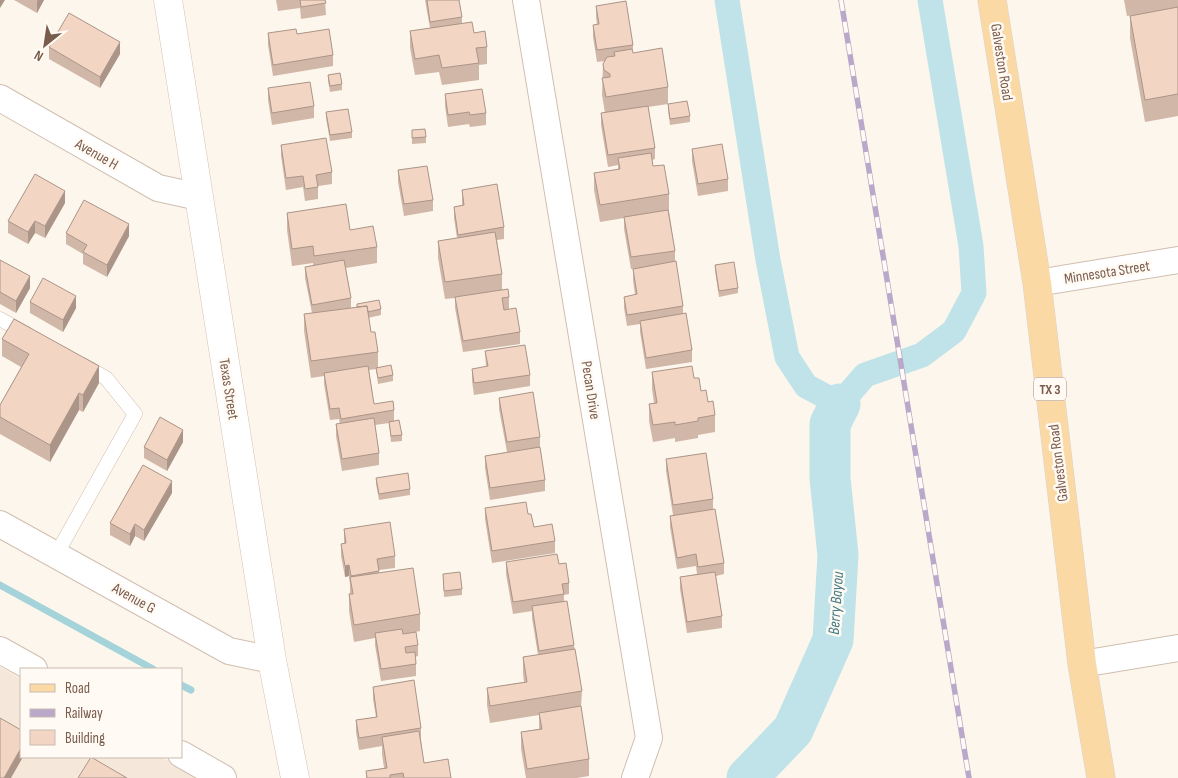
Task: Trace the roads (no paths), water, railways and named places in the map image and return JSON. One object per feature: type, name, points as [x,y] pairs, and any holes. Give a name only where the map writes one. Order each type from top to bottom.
[{"type":"main road","name":"Galveston Road","points":[[992,0],[1037,283],[1082,664],[1101,778]]},
{"type":"street","name":"Texas Street","points":[[168,0],[272,660],[295,778]]},
{"type":"street","name":"Pecan Drive","points":[[526,0],[649,738],[635,778]]},
{"type":"street","name":"Avenue H","points":[[0,98],[158,188],[199,197]]},
{"type":"street","name":"Minnesota Street","points":[[1037,283],[1178,260]]},
{"type":"street","name":"Avenue G","points":[[0,524],[229,651],[272,660]]},
{"type":"street","points":[[1082,664],[1178,648]]},
{"type":"street","points":[[2,655],[32,668]]},
{"type":"street","points":[[182,755],[223,778]]},
{"type":"lane","points":[[0,319],[41,342]]},
{"type":"lane","points":[[56,555],[134,414],[106,378],[74,360]]},
{"type":"waterway","points":[[727,0],[768,260],[787,357],[806,386],[840,404],[865,375],[922,355],[954,331],[974,293],[971,246],[930,0]]},
{"type":"waterway","name":"Berry Bayou","points":[[747,778],[793,730],[833,640],[838,555],[830,478],[830,424],[840,404]]},
{"type":"waterway","points":[[0,585],[151,668]]},
{"type":"waterway","points":[[182,686],[191,690]]},
{"type":"railway","points":[[841,0],[969,778]]}]
